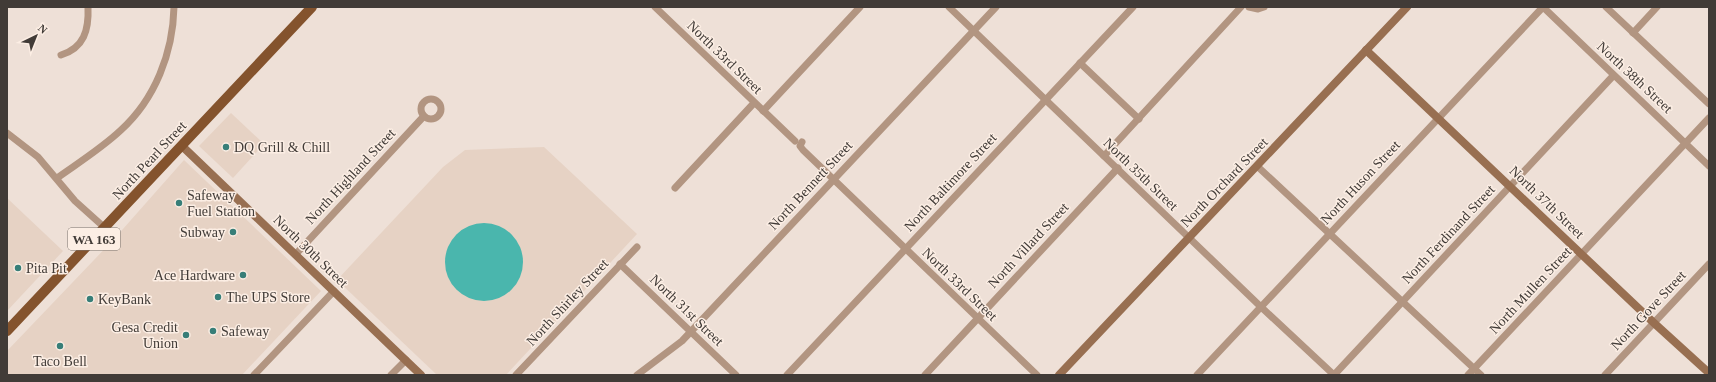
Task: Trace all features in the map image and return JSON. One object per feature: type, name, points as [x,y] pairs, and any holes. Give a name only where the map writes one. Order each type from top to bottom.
[{"type":"main road","name":"North Pearl Street","points":[[7,331],[312,7]]},
{"type":"street","points":[[61,55],[72,51],[81,42],[88,21],[88,7]]},
{"type":"street","points":[[57,178],[121,130],[143,105],[159,78],[167,57],[174,7]]},
{"type":"street","name":"North 33rd Street","points":[[655,7],[794,142]]},
{"type":"street","points":[[763,111],[860,7]]},
{"type":"street","name":"North 35th Street","points":[[949,7],[1260,306],[1334,375]]},
{"type":"street","name":"North Bennett Street","points":[[637,375],[676,346],[690,332],[996,7]]},
{"type":"street","name":"North Baltimore Street","points":[[787,375],[906,250],[1044,99],[1133,7]]},
{"type":"street","points":[[1104,156],[1241,7]]},
{"type":"street","points":[[1249,7],[1258,9],[1264,7]]},
{"type":"street","name":"North Orchard Street","points":[[1059,375],[1407,7]]},
{"type":"street","name":"North 38th Street","points":[[1543,7],[1613,76],[1709,166]]},
{"type":"street","name":"North Huson Street","points":[[1197,375],[1260,306],[1543,7]]},
{"type":"street","points":[[1606,7],[1709,104]]},
{"type":"street","points":[[1633,33],[1657,7]]},
{"type":"street","name":"North 37th Street","points":[[1366,50],[1654,323],[1709,373]]},
{"type":"street","points":[[1080,63],[1139,119]]},
{"type":"street","name":"North Ferdinand Street","points":[[1334,375],[1613,76]]},
{"type":"street","points":[[675,188],[754,103]]},
{"type":"street","name":"North Highland Street","points":[[296,254],[424,116]]},
{"type":"street","name":"North Mullen Street","points":[[1468,375],[1709,118]]},
{"type":"street","points":[[7,133],[32,151],[57,178],[75,201],[105,228]]},
{"type":"street","name":"North 33rd Street","points":[[802,142],[800,146],[803,150],[833,180],[1037,375]]},
{"type":"street","name":"North 30th Street","points":[[182,146],[422,375]]},
{"type":"street","points":[[1257,166],[1481,375]]},
{"type":"street","name":"North Villard Street","points":[[925,375],[1118,168]]},
{"type":"street","name":"North Shirley Street","points":[[516,375],[637,247]]},
{"type":"street","name":"North 31st Street","points":[[620,264],[736,375]]},
{"type":"street","name":"North Gove Street","points":[[1605,375],[1709,264]]},
{"type":"street","points":[[254,375],[334,291]]},
{"type":"street","points":[[391,375],[406,360]]},
{"type":"shaded area","points":[[231,113],[264,144],[233,178],[199,146]]},
{"type":"shaded area","points":[[544,147],[637,234],[506,375],[437,375],[337,280],[443,167],[465,150]]},
{"type":"shaded area","points":[[184,160],[321,291],[242,375],[7,375],[7,351],[115,238]]},
{"type":"shaded area","points":[[7,198],[63,251],[7,311]]},
{"type":"water","points":[[476,223],[492,223],[506,229],[517,240],[523,254],[523,270],[517,284],[506,295],[492,301],[476,301],[462,295],[451,284],[445,270],[445,254],[451,240],[462,229]]},
{"type":"place","name":"DQ Grill & Chill","points":[[226,147]]},
{"type":"place","name":"Safeway Fuel Station","points":[[179,203]]},
{"type":"place","name":"Subway","points":[[233,232]]},
{"type":"place","name":"Pita Pit","points":[[18,268]]},
{"type":"place","name":"Ace Hardware","points":[[243,275]]},
{"type":"place","name":"The UPS Store","points":[[218,297]]},
{"type":"place","name":"KeyBank","points":[[90,299]]},
{"type":"place","name":"Safeway","points":[[213,331]]},
{"type":"place","name":"Gesa Credit Union","points":[[186,335]]},
{"type":"place","name":"Taco Bell","points":[[60,346]]}]
